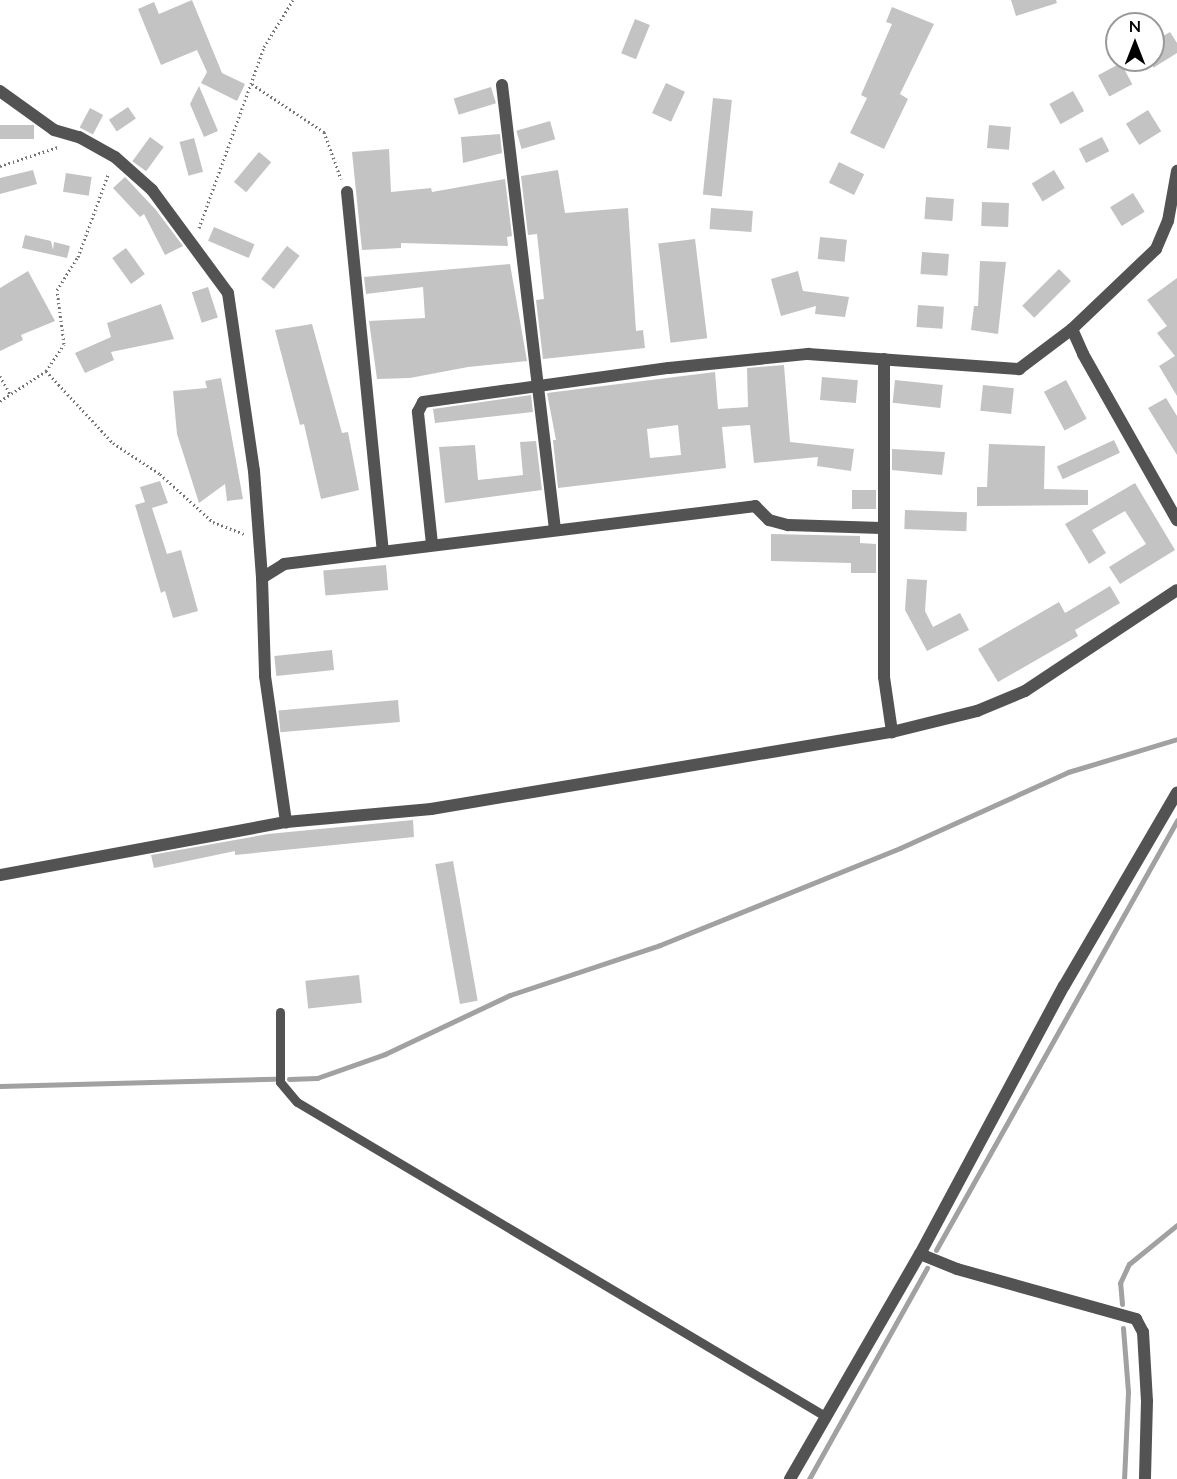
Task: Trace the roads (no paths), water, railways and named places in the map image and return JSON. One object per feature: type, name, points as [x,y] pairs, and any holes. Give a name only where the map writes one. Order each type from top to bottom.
[{"type":"street","points":[[502,85],[555,529]]},
{"type":"street","points":[[0,91],[54,130],[79,137],[115,157],[152,190],[228,293],[260,537],[265,676],[286,822]]},
{"type":"street","points":[[432,544],[418,412],[423,402],[747,358],[808,354],[1019,369],[1072,329],[1156,249],[1168,221],[1177,171]]},
{"type":"street","points":[[347,192],[383,550]]},
{"type":"street","points":[[1072,329],[1083,354],[1177,520]]},
{"type":"street","points":[[884,359],[881,528],[884,677],[892,732]]},
{"type":"street","points":[[262,578],[284,564],[755,506],[770,520],[788,525],[881,528]]},
{"type":"street","points":[[0,875],[286,822],[431,809],[892,732],[977,711],[1025,691],[1177,590]]},
{"type":"street","points":[[790,1479],[920,1254],[1064,986],[1177,793]]},
{"type":"street","points":[[920,1254],[957,1269],[1136,1319],[1143,1332],[1147,1401],[1145,1479]]},
{"type":"lane","points":[[280,1012],[280,1082],[297,1102],[825,1416]]},
{"type":"waterway","points":[[289,1079],[317,1078],[385,1054],[510,995],[660,945],[900,848],[1068,772],[1177,739]]},
{"type":"waterway","points":[[936,1250],[1177,820]]},
{"type":"waterway","points":[[0,1086],[275,1079]]},
{"type":"waterway","points":[[1122,1304],[1120,1283],[1129,1264],[1177,1225]]},
{"type":"waterway","points":[[809,1479],[927,1268]]},
{"type":"waterway","points":[[1123,1328],[1128,1392],[1124,1479]]}]
